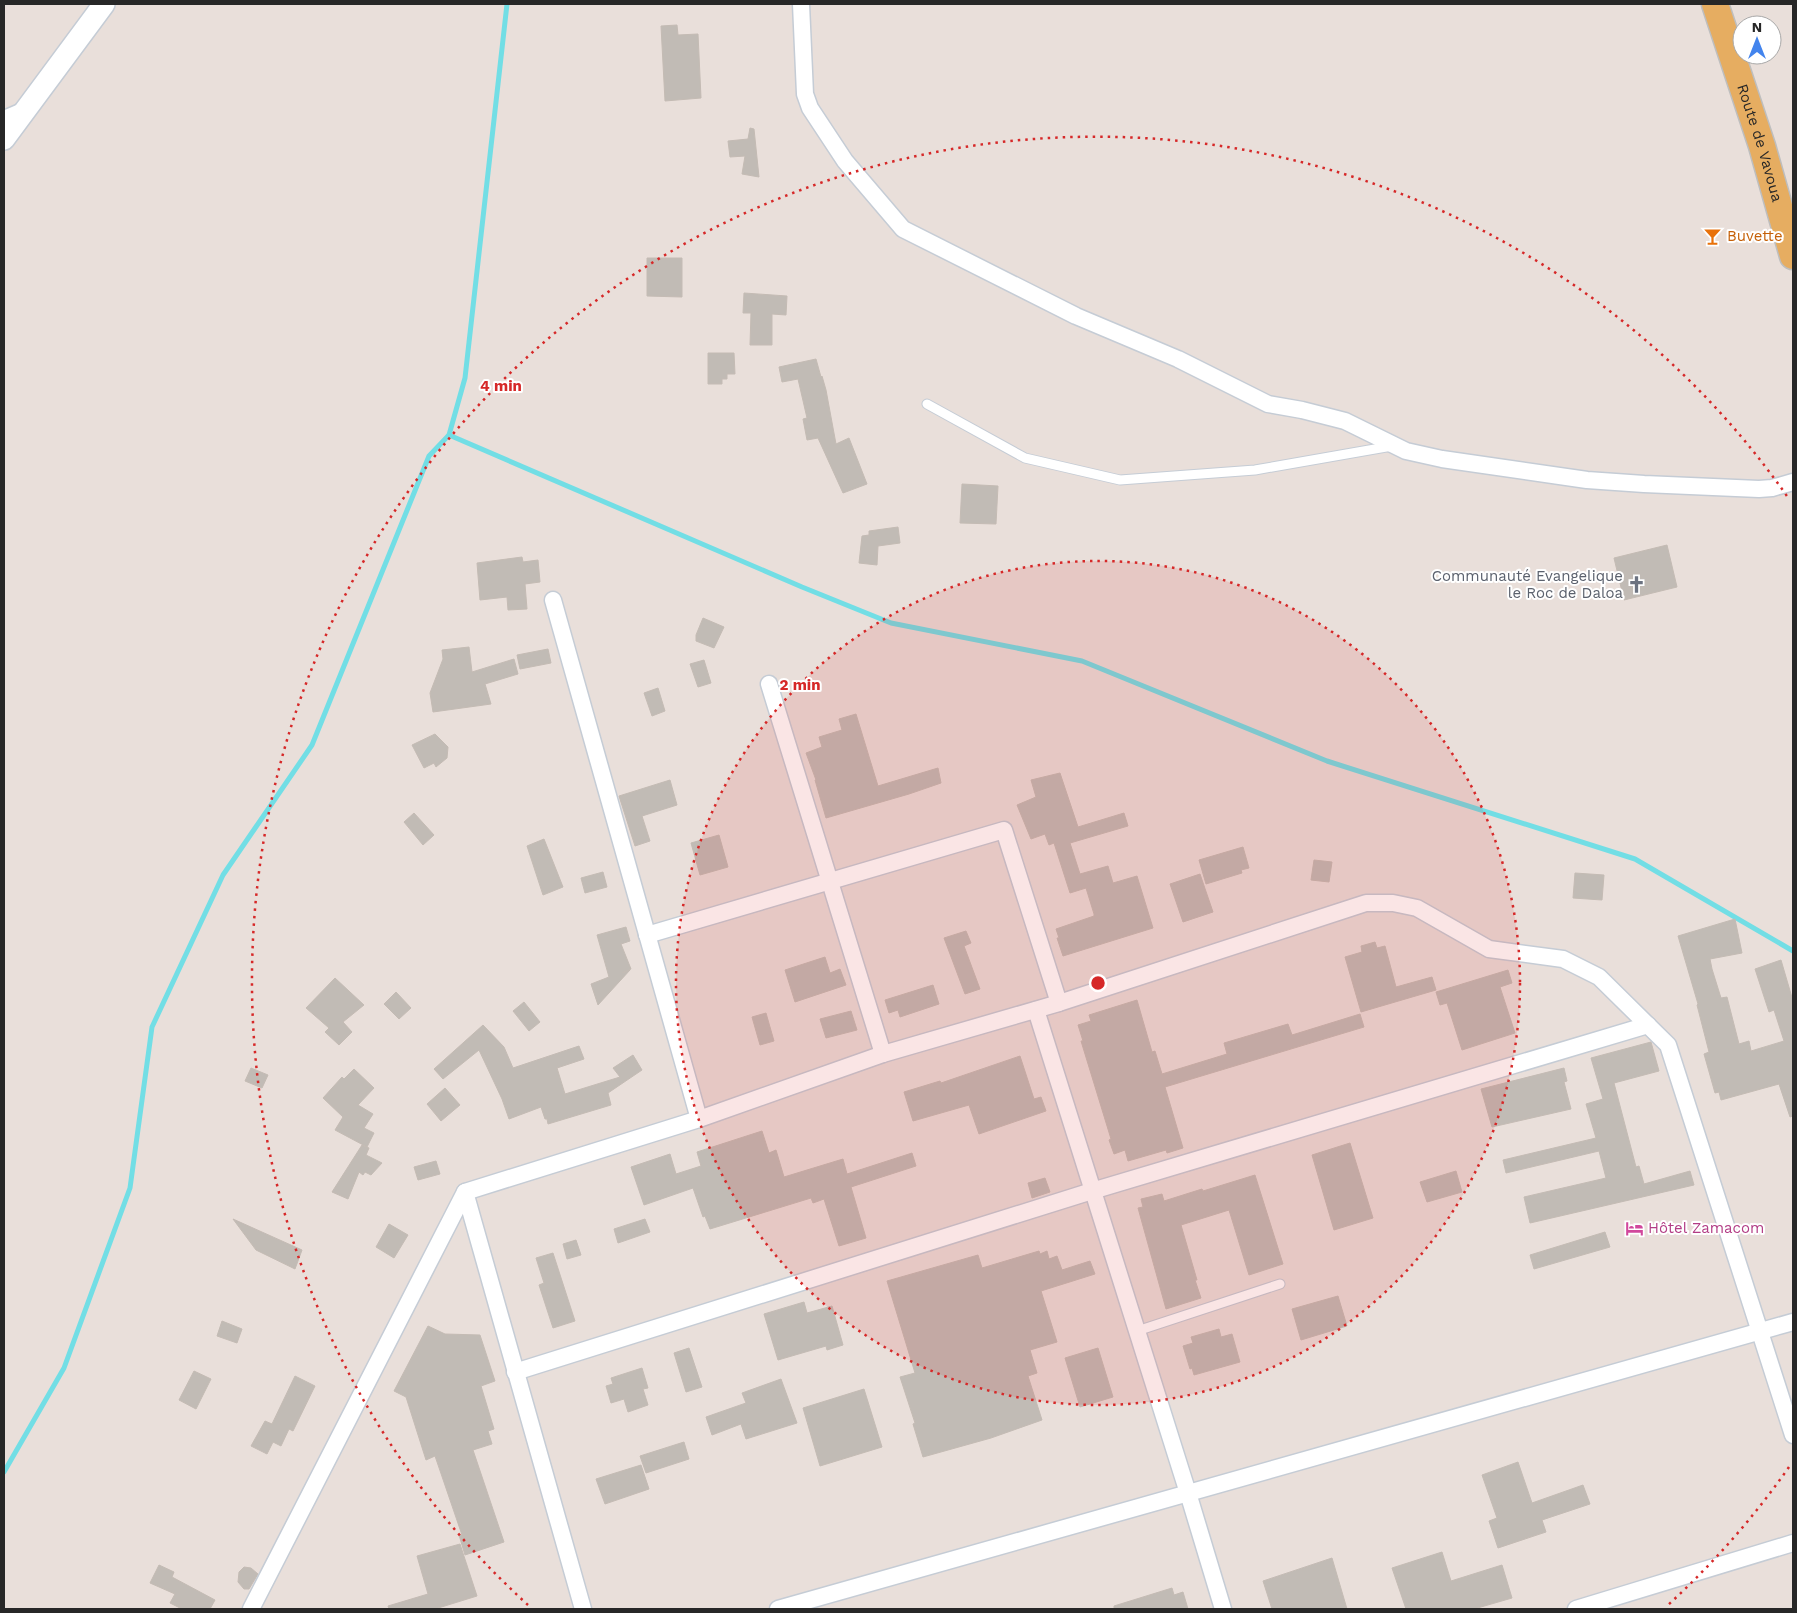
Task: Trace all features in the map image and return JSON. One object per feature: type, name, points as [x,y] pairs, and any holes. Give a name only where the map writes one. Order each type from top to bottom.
[{"type":"main road","name":"Route de Vavoua","points":[[1715,4],[1762,146],[1793,256]]},
{"type":"street","points":[[4,139],[104,4]]},
{"type":"street","points":[[801,4],[805,94],[810,108],[845,161],[903,228],[1076,316],[1178,359],[1268,404],[1345,421],[1406,451],[1587,480],[1759,489],[1772,488],[1793,482]]},
{"type":"street","points":[[4,119],[25,110]]},
{"type":"street","points":[[553,600],[699,1119]]},
{"type":"street","points":[[770,684],[882,1054]]},
{"type":"street","points":[[647,936],[1004,830],[1058,1003]]},
{"type":"street","points":[[251,1609],[465,1192],[699,1119],[882,1054],[1036,1010],[1366,903],[1393,903],[1417,908],[1488,949],[1563,959],[1599,977],[1668,1045],[1793,1436]]},
{"type":"street","points":[[1036,1010],[1223,1609]]},
{"type":"street","points":[[516,1372],[1092,1192],[1648,1025]]},
{"type":"street","points":[[465,1192],[582,1609]]},
{"type":"street","points":[[778,1609],[1793,1322]]},
{"type":"street","points":[[1576,1609],[1793,1543]]},
{"type":"lane","points":[[927,404],[1025,458],[1120,480],[1255,470],[1395,445]]},
{"type":"lane","points":[[1137,1331],[1280,1284]]},
{"type":"building","points":[[677,25],[678,35],[698,34],[701,98],[665,101],[661,26]]},
{"type":"building","points":[[750,128],[754,129],[759,177],[742,174],[745,156],[730,157],[728,141],[748,139]]},
{"type":"building","points":[[647,258],[682,258],[682,297],[647,296]]},
{"type":"building","points":[[744,293],[787,296],[786,315],[772,314],[772,345],[750,345],[751,313],[743,313]]},
{"type":"building","points":[[708,353],[734,353],[735,374],[727,374],[727,379],[722,379],[722,384],[708,384]]},
{"type":"building","points":[[816,359],[826,390],[836,444],[849,438],[867,484],[843,493],[818,438],[807,440],[803,419],[807,418],[798,379],[782,382],[779,367]]},
{"type":"building","points":[[962,484],[998,486],[996,524],[960,523]]},
{"type":"building","points":[[898,527],[900,543],[878,546],[877,565],[859,563],[862,536],[869,535],[869,531]]},
{"type":"building","points":[[1667,545],[1677,587],[1624,600],[1614,558]]},
{"type":"building","points":[[522,557],[523,562],[538,560],[540,582],[525,584],[527,609],[508,610],[507,597],[480,600],[477,563]]},
{"type":"building","points":[[703,618],[724,627],[714,648],[696,641],[696,635]]},
{"type":"building","points":[[469,647],[472,672],[514,659],[518,674],[485,684],[491,704],[433,712],[430,693],[443,659],[442,650]]},
{"type":"building","points":[[548,649],[551,663],[520,669],[517,655]]},
{"type":"building","points":[[704,660],[711,683],[698,687],[690,664]]},
{"type":"building","points":[[658,688],[665,711],[652,716],[644,693]]},
{"type":"building","points":[[856,714],[878,786],[938,768],[941,783],[826,818],[816,780],[806,753],[822,747],[819,737],[842,730],[839,719]]},
{"type":"building","points":[[435,734],[448,747],[447,758],[436,767],[434,763],[424,768],[412,745]]},
{"type":"building","points":[[1060,773],[1078,827],[1124,813],[1128,826],[1070,843],[1080,874],[1108,866],[1113,883],[1137,876],[1153,928],[1063,956],[1056,929],[1094,916],[1094,914],[1086,888],[1070,893],[1054,843],[1049,845],[1045,834],[1031,839],[1017,805],[1036,797],[1031,780]]},
{"type":"building","points":[[670,780],[677,805],[642,816],[650,841],[635,846],[619,796]]},
{"type":"building","points":[[414,813],[434,835],[423,845],[404,822]]},
{"type":"building","points":[[719,835],[728,867],[700,875],[691,843]]},
{"type":"building","points":[[544,839],[563,887],[543,895],[527,846]]},
{"type":"building","points":[[1243,847],[1249,868],[1241,870],[1242,873],[1206,884],[1199,860]]},
{"type":"building","points":[[1314,860],[1332,862],[1329,882],[1311,880]]},
{"type":"building","points":[[603,872],[607,887],[585,893],[581,878]]},
{"type":"building","points":[[1575,873],[1604,875],[1602,900],[1573,898]]},
{"type":"building","points":[[1200,874],[1213,912],[1183,922],[1170,884]]},
{"type":"building","points":[[1735,919],[1742,953],[1710,959],[1712,969],[1721,998],[1727,997],[1739,1044],[1749,1041],[1751,1051],[1784,1041],[1774,1010],[1769,1012],[1755,969],[1781,960],[1793,1001],[1793,1116],[1790,1117],[1779,1084],[1721,1100],[1719,1092],[1715,1093],[1704,1054],[1709,1052],[1698,1004],[1678,936]]},
{"type":"building","points":[[626,927],[630,941],[621,944],[631,969],[622,973],[630,970],[598,1005],[591,984],[609,977],[597,935]]},
{"type":"building","points":[[966,931],[971,943],[964,946],[980,989],[965,994],[944,938]]},
{"type":"building","points":[[1375,942],[1377,948],[1385,946],[1396,987],[1432,977],[1436,990],[1361,1012],[1345,957],[1362,952],[1361,946]]},
{"type":"building","points":[[825,957],[830,973],[840,969],[846,985],[795,1002],[785,970]]},
{"type":"building","points":[[1508,970],[1512,983],[1500,987],[1515,1033],[1462,1050],[1447,1003],[1440,1005],[1436,992]]},
{"type":"building","points":[[335,978],[364,1005],[343,1022],[352,1032],[339,1045],[325,1032],[329,1028],[306,1008]]},
{"type":"building","points":[[933,985],[939,1004],[900,1017],[898,1010],[889,1013],[885,1000]]},
{"type":"building","points":[[396,992],[411,1008],[399,1019],[384,1004]]},
{"type":"building","points":[[1137,1000],[1152,1052],[1155,1051],[1162,1074],[1227,1054],[1224,1043],[1288,1024],[1292,1035],[1360,1014],[1364,1027],[1165,1087],[1183,1148],[1167,1153],[1166,1150],[1128,1161],[1125,1150],[1114,1154],[1078,1025],[1091,1021],[1089,1015]]},
{"type":"building","points":[[524,1002],[540,1022],[529,1031],[513,1011]]},
{"type":"building","points":[[851,1011],[857,1030],[826,1038],[820,1019]]},
{"type":"building","points":[[766,1013],[774,1041],[760,1045],[752,1017]]},
{"type":"building","points":[[483,1025],[504,1047],[513,1068],[579,1046],[584,1059],[557,1068],[565,1094],[620,1077],[613,1068],[633,1055],[642,1070],[608,1093],[611,1105],[548,1124],[541,1107],[509,1119],[502,1099],[479,1050],[443,1079],[434,1069]]},
{"type":"building","points":[[1651,1042],[1659,1071],[1614,1083],[1636,1167],[1639,1166],[1644,1184],[1690,1171],[1694,1185],[1530,1223],[1524,1197],[1606,1178],[1599,1151],[1506,1173],[1503,1160],[1596,1138],[1586,1104],[1603,1099],[1591,1058]]},
{"type":"building","points":[[1020,1056],[1034,1099],[1041,1097],[1046,1111],[979,1134],[969,1105],[913,1121],[904,1092],[940,1081],[941,1083]]},
{"type":"building","points":[[251,1068],[268,1075],[262,1088],[245,1081]]},
{"type":"building","points":[[1564,1068],[1567,1081],[1564,1082],[1571,1109],[1492,1127],[1481,1089]]},
{"type":"building","points":[[354,1069],[374,1088],[358,1105],[373,1114],[364,1128],[374,1133],[367,1147],[335,1130],[343,1117],[323,1098],[342,1077],[344,1079]]},
{"type":"building","points":[[445,1088],[460,1105],[441,1121],[427,1104]]},
{"type":"building","points":[[762,1131],[769,1153],[776,1150],[784,1177],[843,1159],[847,1174],[912,1153],[916,1166],[851,1187],[866,1238],[839,1246],[824,1199],[813,1203],[811,1198],[710,1229],[705,1216],[703,1217],[693,1188],[644,1205],[631,1167],[670,1154],[676,1174],[701,1166],[697,1152]]},
{"type":"building","points":[[1350,1143],[1373,1218],[1334,1230],[1312,1155]]},
{"type":"building","points":[[362,1145],[369,1148],[366,1155],[382,1163],[371,1175],[365,1172],[363,1175],[359,1172],[348,1199],[332,1192]]},
{"type":"building","points":[[436,1161],[440,1174],[418,1180],[414,1167]]},
{"type":"building","points":[[1456,1171],[1462,1192],[1427,1202],[1420,1182]]},
{"type":"building","points":[[1255,1175],[1283,1264],[1249,1275],[1229,1210],[1181,1225],[1201,1298],[1166,1309],[1138,1208],[1143,1207],[1141,1199],[1162,1194],[1164,1201]]},
{"type":"building","points":[[1045,1178],[1050,1192],[1032,1198],[1028,1183]]},
{"type":"building","points":[[233,1219],[302,1250],[295,1269],[256,1250]]},
{"type":"building","points":[[645,1219],[650,1232],[618,1243],[614,1229]]},
{"type":"building","points":[[389,1224],[408,1235],[394,1258],[376,1247]]},
{"type":"building","points":[[1605,1232],[1610,1247],[1534,1269],[1530,1255]]},
{"type":"building","points":[[576,1240],[581,1255],[567,1259],[563,1244]]},
{"type":"building","points":[[1039,1251],[1040,1254],[1047,1251],[1049,1259],[1057,1256],[1062,1270],[1090,1261],[1095,1274],[1041,1291],[1057,1342],[1030,1350],[1037,1373],[1028,1376],[1042,1420],[991,1438],[923,1457],[913,1424],[915,1423],[900,1377],[915,1373],[887,1281],[978,1255],[982,1268]]},
{"type":"building","points":[[553,1253],[575,1321],[553,1328],[539,1285],[544,1283],[536,1258]]},
{"type":"building","points":[[1338,1296],[1347,1326],[1301,1340],[1292,1309]]},
{"type":"building","points":[[804,1302],[807,1313],[832,1306],[843,1345],[827,1350],[826,1346],[778,1360],[764,1314]]},
{"type":"building","points":[[222,1321],[242,1329],[237,1343],[217,1336]]},
{"type":"building","points":[[428,1326],[445,1334],[480,1335],[495,1381],[481,1386],[494,1429],[488,1431],[492,1444],[473,1450],[504,1542],[465,1555],[459,1535],[462,1535],[435,1456],[426,1460],[406,1397],[394,1391]]},
{"type":"building","points":[[1219,1329],[1221,1337],[1232,1334],[1240,1362],[1194,1375],[1192,1368],[1190,1369],[1183,1346],[1193,1343],[1191,1337]]},
{"type":"building","points":[[689,1348],[702,1387],[686,1392],[674,1353]]},
{"type":"building","points":[[1098,1348],[1113,1397],[1080,1407],[1065,1358]]},
{"type":"building","points":[[642,1368],[648,1388],[643,1389],[648,1405],[628,1412],[624,1399],[611,1403],[606,1386],[613,1384],[611,1378]]},
{"type":"building","points":[[194,1371],[211,1379],[196,1409],[179,1400]]},
{"type":"building","points":[[295,1376],[315,1386],[293,1431],[289,1429],[281,1446],[273,1442],[267,1454],[251,1446],[265,1421],[272,1424]]},
{"type":"building","points":[[781,1379],[797,1423],[746,1439],[741,1424],[712,1435],[706,1417],[746,1403],[742,1393]]},
{"type":"building","points":[[864,1389],[882,1447],[820,1466],[803,1408]]},
{"type":"building","points":[[684,1442],[689,1459],[646,1473],[640,1456]]},
{"type":"building","points":[[1518,1462],[1532,1503],[1583,1485],[1590,1504],[1542,1520],[1546,1532],[1498,1548],[1489,1521],[1497,1518],[1482,1475]]},
{"type":"building","points":[[641,1465],[649,1489],[605,1504],[596,1479]]},
{"type":"building","points":[[460,1544],[477,1596],[435,1609],[389,1609],[388,1606],[428,1594],[417,1556]]},
{"type":"building","points":[[1442,1552],[1451,1581],[1502,1565],[1512,1598],[1474,1609],[1406,1609],[1392,1568]]},
{"type":"building","points":[[1332,1558],[1347,1609],[1272,1609],[1263,1581]]},
{"type":"building","points":[[159,1565],[174,1572],[172,1577],[215,1600],[210,1609],[182,1609],[170,1603],[175,1594],[150,1583]]},
{"type":"building","points":[[244,1567],[251,1568],[258,1574],[249,1589],[244,1589],[238,1582],[239,1572]]},
{"type":"building","points":[[1172,1588],[1174,1595],[1183,1592],[1188,1609],[1114,1609],[1114,1606]]},
{"type":"waterway","points":[[4,1472],[64,1368],[130,1188],[152,1027],[223,875],[312,745],[429,456],[449,435],[465,378],[507,4]]},
{"type":"waterway","points":[[449,435],[802,587],[891,623],[1082,661],[1327,761],[1635,859],[1793,951]]},
{"type":"place","name":"Buvette","points":[[1713,236]]},
{"type":"place","name":"Communauté Evangelique le Roc de Daloa","points":[[1637,585]]},
{"type":"place","name":"Hôtel Zamacom","points":[[1634,1228]]}]
